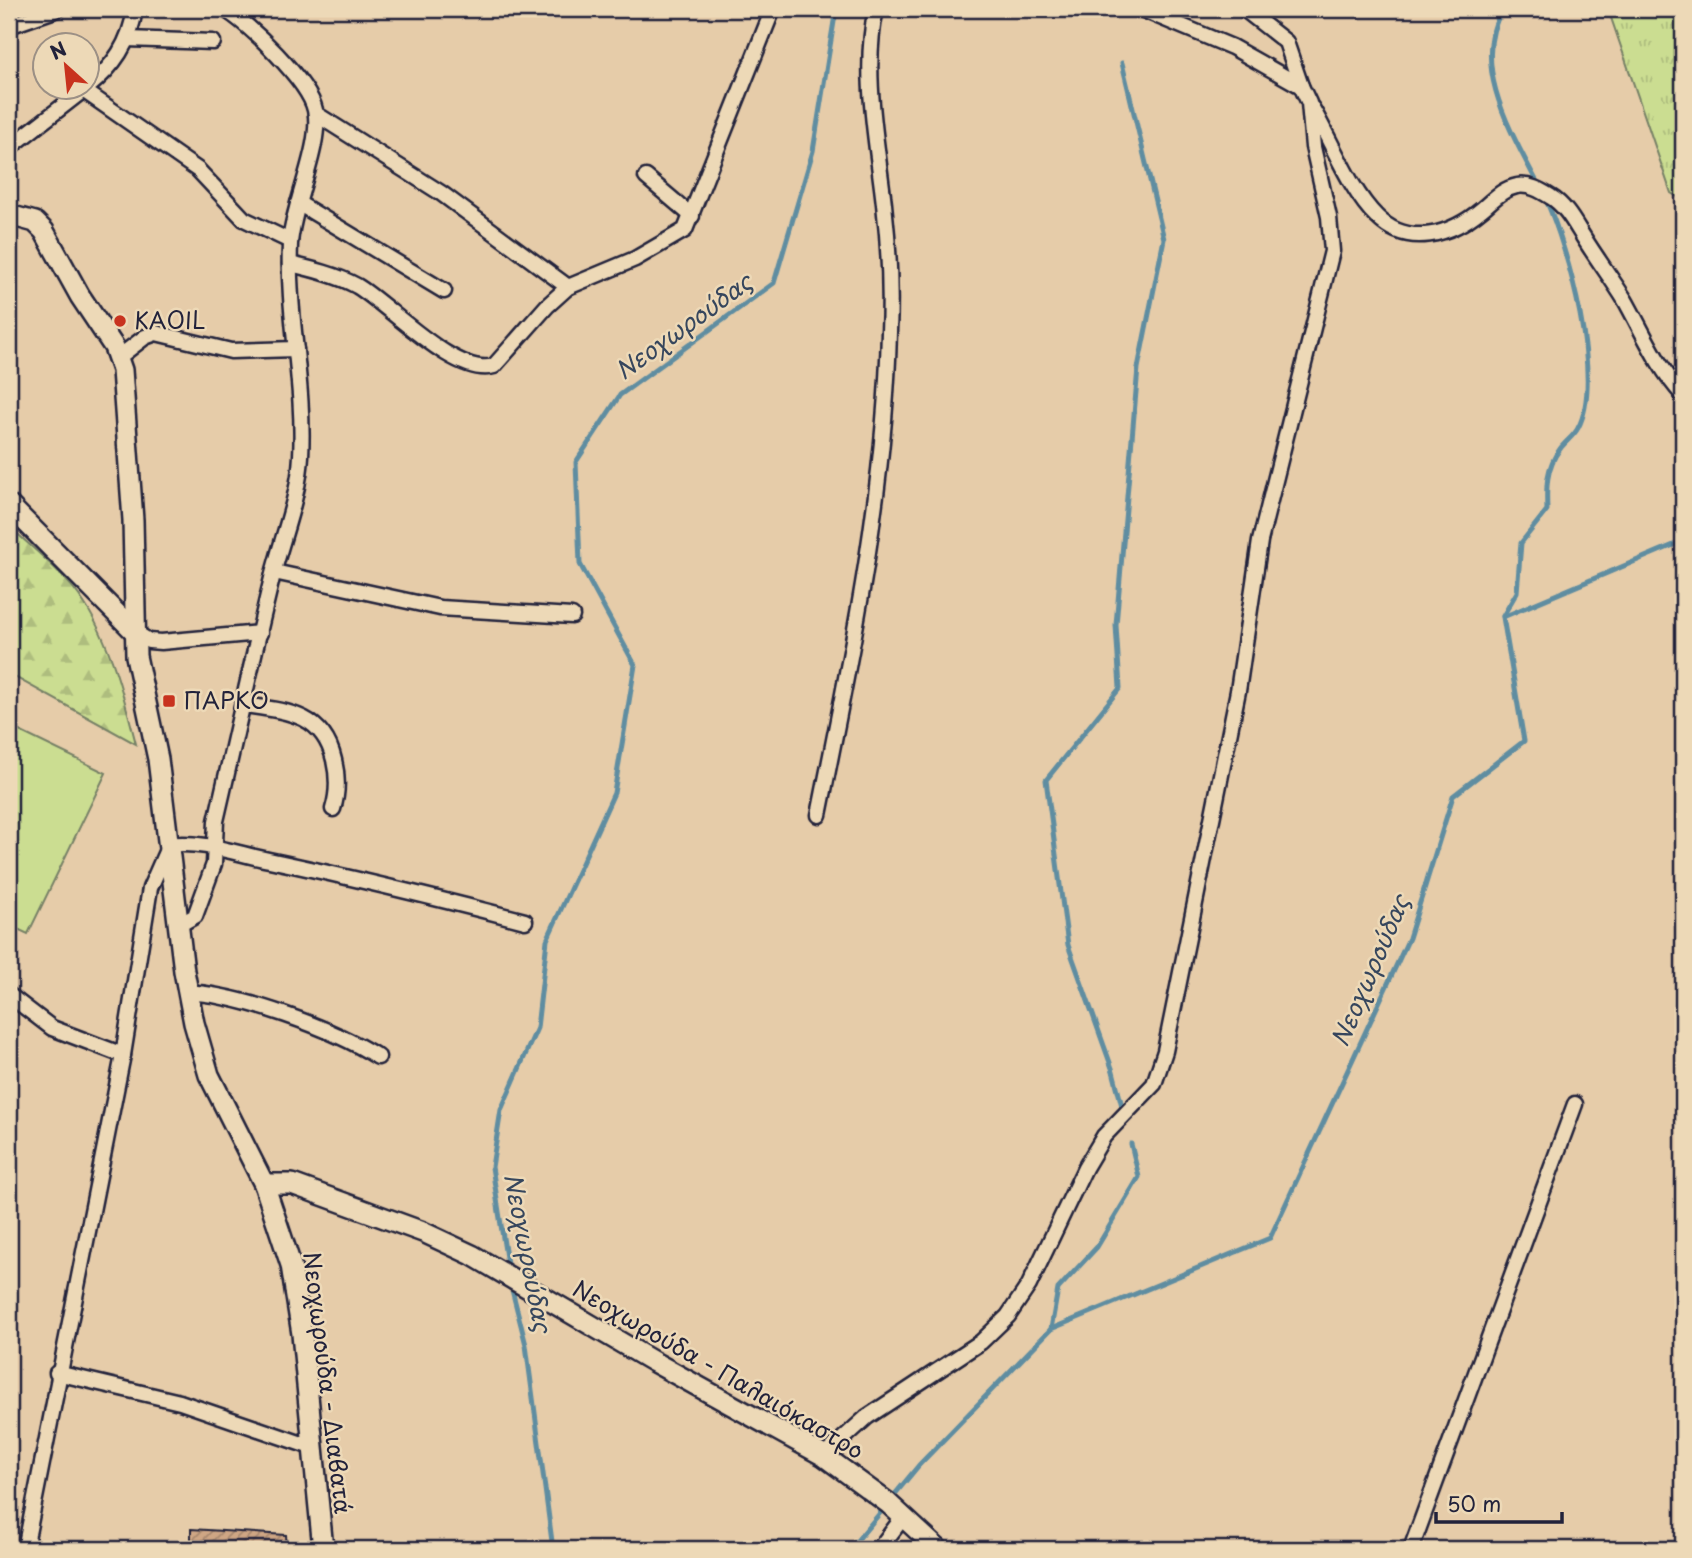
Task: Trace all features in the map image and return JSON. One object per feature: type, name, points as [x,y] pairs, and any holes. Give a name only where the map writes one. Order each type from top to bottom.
[{"type":"street","points":[[9,26],[58,9]]},
{"type":"street","points":[[102,74],[113,64],[127,39],[135,9]]},
{"type":"street","points":[[290,264],[350,282],[425,338],[468,364],[486,368],[499,362],[547,306],[568,287],[668,242],[685,230],[773,9]]},
{"type":"street","points":[[819,815],[849,660],[871,522],[890,334],[888,240],[872,84],[876,9]]},
{"type":"street","points":[[1141,9],[1232,47],[1301,86]]},
{"type":"street","points":[[1244,9],[1286,42],[1309,103],[1376,217],[1396,232],[1417,237],[1454,227],[1480,211],[1500,192],[1516,186],[1530,185],[1554,198],[1567,212],[1622,296],[1670,381],[1683,395]]},
{"type":"street","points":[[230,10],[300,84],[316,114],[441,192],[568,287]]},
{"type":"street","points":[[127,39],[213,42]]},
{"type":"street","points":[[102,100],[198,170],[244,219],[290,241]]},
{"type":"street","points":[[9,148],[68,102]]},
{"type":"street","points":[[824,1456],[867,1417],[981,1342],[1008,1316],[1029,1284],[1055,1223],[1104,1136],[1139,1104],[1154,1084],[1165,1051],[1238,691],[1260,541],[1332,251],[1329,217],[1313,148],[1309,103]]},
{"type":"street","points":[[179,925],[195,916],[214,864],[216,821],[300,466],[290,241],[316,114]]},
{"type":"street","points":[[646,177],[692,216]]},
{"type":"street","points":[[298,203],[444,291]]},
{"type":"street","points":[[9,215],[35,222],[44,231],[119,358],[145,337],[156,333],[231,351],[296,348]]},
{"type":"street","name":"Νεοχωρούδα - Διαβατά","points":[[119,358],[130,465],[137,666],[152,726],[187,992],[196,1032],[213,1083],[264,1184],[287,1249],[295,1284],[323,1549]]},
{"type":"street","points":[[9,505],[136,633],[149,641],[260,633]]},
{"type":"street","points":[[274,572],[440,608],[572,616]]},
{"type":"street","points":[[244,705],[280,710],[304,718],[320,729],[330,746],[335,766],[338,785],[333,809]]},
{"type":"street","points":[[24,1549],[57,1373],[123,1055],[150,888],[169,845],[181,843],[216,849],[394,886],[525,921]]},
{"type":"street","points":[[187,992],[221,997],[307,1024],[347,1040],[378,1057]]},
{"type":"street","points":[[9,995],[39,1020],[64,1034],[123,1055]]},
{"type":"street","points":[[1410,1549],[1575,1104]]},
{"type":"street","name":"Νεοχωρούδα - Παλαιόκαστρο","points":[[264,1184],[292,1184],[423,1232],[472,1255],[689,1382],[824,1456],[904,1516],[938,1549]]},
{"type":"street","points":[[57,1373],[180,1402],[314,1448]]},
{"type":"street","points":[[879,1549],[904,1516]]},
{"type":"green space","points":[[1608,9],[1683,9],[1683,200],[1671,193]]},
{"type":"green space","points":[[9,526],[59,572],[86,606],[113,663],[136,744],[9,674]]},
{"type":"green space","points":[[9,726],[106,773],[28,934],[9,925]]},
{"type":"building","points":[[191,1529],[286,1535],[287,1549],[191,1549]]},
{"type":"waterway","name":"Νεοχωρούδας","points":[[508,1270],[492,1167],[501,1110],[537,1028],[547,940],[614,793],[635,665],[580,564],[576,462],[620,395],[774,283],[813,151],[836,9]]},
{"type":"waterway","points":[[1503,9],[1493,30],[1490,53],[1492,76],[1508,123],[1540,188]]},
{"type":"waterway","name":"Νεοχωρούδας","points":[[1122,63],[1164,239],[1138,368],[1116,625],[1120,688],[1046,780],[1068,945],[1113,1071],[1124,1114]]},
{"type":"waterway","points":[[1503,616],[1517,592],[1521,543],[1547,510],[1549,470],[1555,456],[1578,428],[1585,406],[1587,379],[1580,314],[1564,249],[1546,200]]},
{"type":"waterway","name":"Νεοχωρούδας","points":[[891,1499],[919,1465],[1051,1329],[1270,1238],[1409,938],[1453,796],[1524,741],[1503,617],[1683,541]]},
{"type":"waterway","name":"Νεοχωρούδας","points":[[1051,1329],[1058,1289],[1097,1247],[1139,1177],[1131,1144]]},
{"type":"waterway","name":"Νεοχωρούδας","points":[[511,1286],[526,1345],[553,1549]]},
{"type":"waterway","name":"Νεοχωρούδας","points":[[850,1549],[885,1507]]},
{"type":"place","name":"KAOIL","points":[[120,321]]},
{"type":"place","name":"ΠΑΡΚΟ","points":[[169,701]]}]
